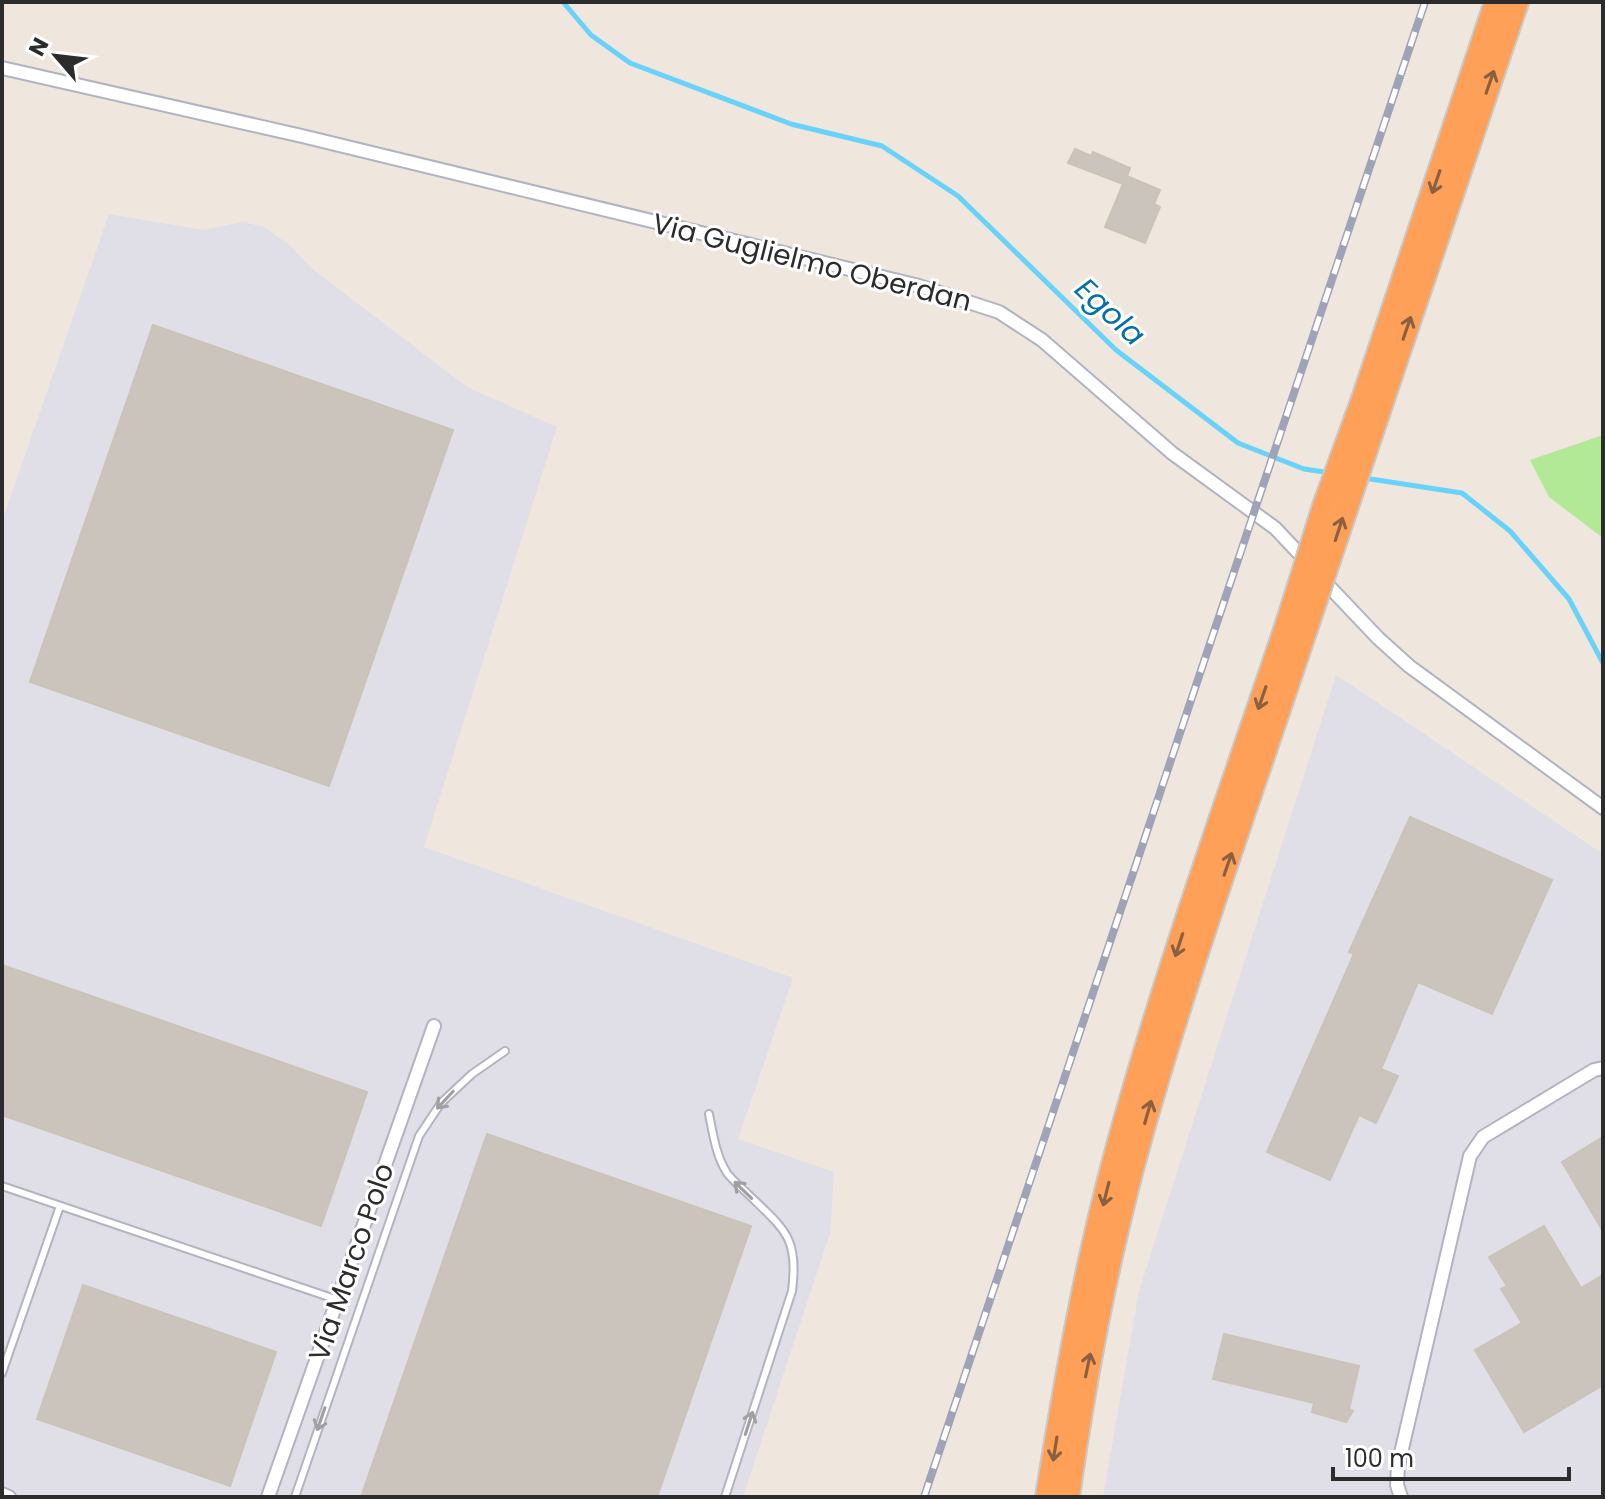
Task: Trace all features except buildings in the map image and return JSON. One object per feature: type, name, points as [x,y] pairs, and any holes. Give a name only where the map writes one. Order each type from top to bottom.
[{"type":"highway","points":[[1068,1497],[1084,1385],[1140,1138],[1296,627],[1372,400],[1496,2]]},
{"type":"highway","points":[[1372,400],[1517,2]]},
{"type":"highway","points":[[1047,1497],[1073,1341],[1119,1143],[1181,939],[1296,627]]},
{"type":"street","name":"Via Guglielmo Oberdan","points":[[2,68],[318,140],[904,282],[999,312],[1042,340],[1172,453],[1275,528],[1378,638],[1409,666],[1603,808]]},
{"type":"street","name":"Via Marco Polo","points":[[268,1497],[434,1026]]},
{"type":"street","points":[[1401,1497],[1397,1485],[1398,1466],[1470,1156],[1483,1137],[1594,1070],[1603,1068]]},
{"type":"street","points":[[2,1494],[9,1497]]},
{"type":"lane","points":[[295,1497],[419,1136],[441,1103],[472,1074],[505,1051]]},
{"type":"lane","points":[[709,1114],[718,1154],[728,1175],[784,1229],[792,1244],[795,1268],[792,1291],[725,1497]]},
{"type":"lane","points":[[2,1186],[338,1300]]},
{"type":"lane","points":[[2,1373],[60,1206]]},
{"type":"shaded area","points":[[109,214],[203,230],[243,222],[264,227],[291,246],[311,268],[467,387],[557,427],[424,847],[793,978],[738,1139],[834,1172],[830,1233],[743,1497],[2,1497],[2,521]]},
{"type":"shaded area","points":[[1336,675],[1603,854],[1603,1497],[1103,1497],[1139,1291]]},
{"type":"green space","points":[[1603,435],[1603,538],[1549,497],[1530,460]]},
{"type":"waterway","name":"Egola","points":[[563,2],[591,35],[630,63],[791,124],[882,146],[958,196],[1116,350],[1238,443],[1304,469],[1331,473]]},
{"type":"waterway","name":"Egola","points":[[1364,478],[1462,493],[1510,531],[1569,599],[1603,663]]},
{"type":"railway","points":[[924,1497],[1425,2]]}]
